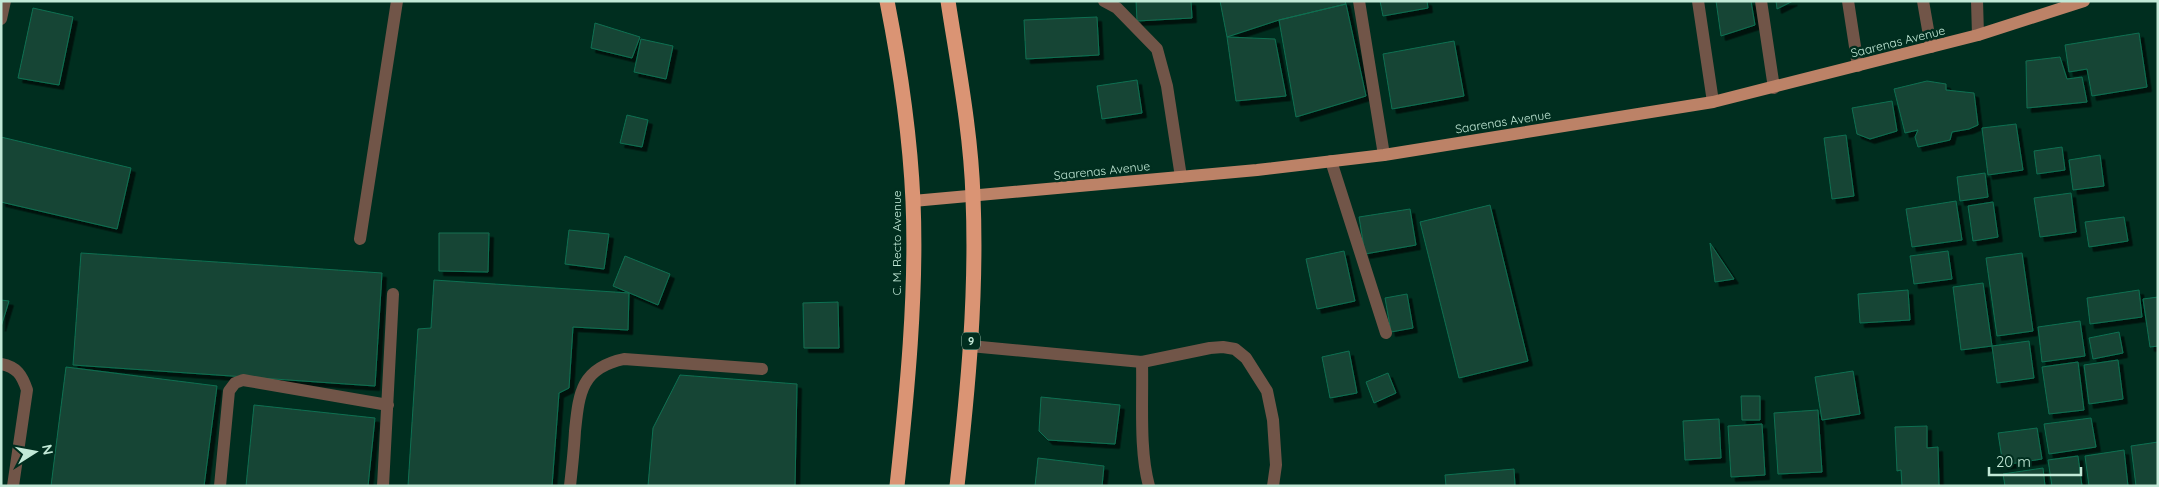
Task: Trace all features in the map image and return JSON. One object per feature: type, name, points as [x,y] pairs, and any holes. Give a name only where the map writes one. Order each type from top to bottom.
[{"type":"highway","name":"C. M. Recto Avenue","points":[[888,1],[907,113],[913,202],[914,277],[902,435],[896,486]]},
{"type":"highway","name":"9","points":[[948,1],[964,105],[973,196],[970,346],[956,486]]},
{"type":"main road","name":"Saarenas Avenue","points":[[913,202],[1181,177],[1384,155],[1713,102],[1978,35],[2084,1]]},
{"type":"street","points":[[1,19],[5,1]]},
{"type":"street","points":[[360,240],[397,1]]},
{"type":"street","points":[[1104,1],[1117,8],[1157,50],[1166,86],[1181,177]]},
{"type":"street","points":[[1359,1],[1384,155]]},
{"type":"street","points":[[1698,1],[1713,102]]},
{"type":"street","points":[[1761,1],[1774,88]]},
{"type":"street","points":[[1848,1],[1858,66]]},
{"type":"street","points":[[1924,1],[1931,47]]},
{"type":"street","points":[[1977,1],[1978,35]]},
{"type":"street","points":[[1331,161],[1386,333]]},
{"type":"street","points":[[383,486],[393,294]]},
{"type":"street","points":[[970,346],[1142,362],[1223,346],[1235,349],[1246,358],[1267,391],[1273,420],[1276,465],[1273,486]]},
{"type":"street","points":[[570,486],[579,398],[585,384],[606,363],[624,359],[762,369]]},
{"type":"street","points":[[1142,362],[1143,424],[1146,476],[1149,486]]},
{"type":"street","points":[[1,364],[12,366],[21,375],[27,390],[13,486]]},
{"type":"street","points":[[220,486],[229,391],[235,383],[242,380],[388,405]]},
{"type":"building","points":[[1136,1],[1191,1],[1192,18],[1137,21]]},
{"type":"building","points":[[1220,1],[1345,1],[1346,4],[1279,20],[1227,37]]},
{"type":"building","points":[[1380,1],[1427,1],[1428,8],[1383,16]]},
{"type":"building","points":[[1716,1],[1751,1],[1755,25],[1721,36]]},
{"type":"building","points":[[1776,1],[1793,1],[1777,9]]},
{"type":"building","points":[[1346,4],[1366,96],[1296,117],[1279,20]]},
{"type":"building","points":[[33,8],[73,17],[59,85],[18,78]]},
{"type":"building","points":[[1097,17],[1099,55],[1026,59],[1024,20]]},
{"type":"building","points":[[595,23],[640,37],[632,58],[591,48]]},
{"type":"building","points":[[2139,33],[2147,87],[2092,96],[2087,69],[2069,72],[2065,45]]},
{"type":"building","points":[[1227,37],[1275,39],[1286,96],[1236,101]]},
{"type":"building","points":[[641,39],[673,46],[666,79],[634,72]]},
{"type":"building","points":[[1454,41],[1464,96],[1392,109],[1383,54]]},
{"type":"building","points":[[2060,57],[2067,79],[2082,77],[2087,102],[2027,108],[2026,61]]},
{"type":"building","points":[[1137,80],[1142,113],[1102,119],[1097,86]]},
{"type":"building","points":[[1927,81],[1946,84],[1946,90],[1974,93],[1978,125],[1969,129],[1952,132],[1950,140],[1918,147],[1915,137],[1918,130],[1905,133],[1894,89]]},
{"type":"building","points":[[1892,101],[1897,131],[1870,139],[1857,134],[1852,108]]},
{"type":"building","points":[[627,115],[648,120],[642,147],[620,143]]},
{"type":"building","points":[[2016,124],[2023,170],[1988,175],[1982,128]]},
{"type":"building","points":[[1846,135],[1854,196],[1832,199],[1824,138]]},
{"type":"building","points":[[1,137],[131,168],[117,229],[1,202]]},
{"type":"building","points":[[2062,147],[2065,170],[2037,174],[2034,151]]},
{"type":"building","points":[[2100,155],[2104,186],[2073,190],[2069,160]]},
{"type":"building","points":[[1985,173],[1988,197],[1960,201],[1957,177]]},
{"type":"building","points":[[2071,193],[2076,232],[2040,237],[2034,198]]},
{"type":"building","points":[[1956,201],[1962,240],[1912,247],[1906,209]]},
{"type":"building","points":[[1993,202],[1998,237],[1973,241],[1968,206]]},
{"type":"building","points":[[1490,205],[1528,361],[1459,378],[1420,222]]},
{"type":"building","points":[[1410,209],[1416,245],[1365,254],[1359,217]]},
{"type":"building","points":[[2124,217],[2128,241],[2089,247],[2085,222]]},
{"type":"building","points":[[569,230],[609,234],[604,269],[565,264]]},
{"type":"building","points":[[439,233],[489,233],[488,272],[439,271]]},
{"type":"building","points":[[1710,243],[1734,279],[1715,282]]},
{"type":"building","points":[[1344,251],[1355,301],[1317,309],[1306,259]]},
{"type":"building","points":[[1948,251],[1952,279],[1914,284],[1910,256]]},
{"type":"building","points":[[81,253],[382,273],[375,386],[73,365]]},
{"type":"building","points":[[2022,253],[2033,331],[1997,336],[1986,258]]},
{"type":"building","points":[[625,256],[670,274],[658,305],[613,286]]},
{"type":"building","points":[[434,280],[629,293],[628,330],[573,327],[569,388],[559,393],[552,486],[408,486],[418,329],[431,328]]},
{"type":"building","points":[[1983,283],[1992,346],[1961,350],[1953,287]]},
{"type":"building","points":[[1908,290],[1910,320],[1860,323],[1858,294]]},
{"type":"building","points":[[2139,290],[2142,317],[2090,324],[2087,298]]},
{"type":"building","points":[[1407,294],[1413,328],[1391,332],[1385,298]]},
{"type":"building","points":[[2158,297],[2158,346],[2150,347],[2143,299]]},
{"type":"building","points":[[1,300],[9,301],[1,327]]},
{"type":"building","points":[[838,302],[839,348],[804,348],[803,303]]},
{"type":"building","points":[[2080,321],[2085,356],[2042,362],[2038,327]]},
{"type":"building","points":[[2119,332],[2123,353],[2093,359],[2089,338]]},
{"type":"building","points":[[2029,341],[2034,378],[1997,383],[1992,346]]},
{"type":"building","points":[[1349,351],[1357,393],[1330,398],[1322,357]]},
{"type":"building","points":[[2118,360],[2123,399],[2089,404],[2084,365]]},
{"type":"building","points":[[2078,362],[2084,410],[2049,414],[2042,367]]},
{"type":"building","points":[[66,367],[217,386],[204,486],[51,486]]},
{"type":"building","points":[[1853,371],[1860,414],[1822,420],[1815,377]]},
{"type":"building","points":[[1388,373],[1396,393],[1374,403],[1366,382]]},
{"type":"building","points":[[680,375],[797,384],[795,486],[648,486],[653,428]]},
{"type":"building","points":[[1741,396],[1760,396],[1760,420],[1742,420]]},
{"type":"building","points":[[1041,397],[1120,405],[1115,444],[1048,440],[1039,431]]},
{"type":"building","points":[[254,405],[375,418],[368,486],[246,486]]},
{"type":"building","points":[[1818,410],[1822,472],[1778,474],[1774,413]]},
{"type":"building","points":[[2091,418],[2096,447],[2049,454],[2044,424]]},
{"type":"building","points":[[1719,419],[1721,458],[1685,460],[1683,421]]},
{"type":"building","points":[[1762,424],[1765,475],[1731,477],[1728,426]]},
{"type":"building","points":[[1927,426],[1927,448],[1938,447],[1939,486],[1902,486],[1901,470],[1897,471],[1895,427]]},
{"type":"building","points":[[2037,428],[2042,459],[2003,465],[1998,433]]},
{"type":"building","points":[[2158,442],[2158,486],[2136,486],[2131,446]]},
{"type":"building","points":[[2124,450],[2128,486],[2089,486],[2085,456]]},
{"type":"building","points":[[2078,456],[2082,486],[2052,486],[2048,460]]},
{"type":"building","points":[[1038,458],[1104,466],[1102,486],[1035,486]]},
{"type":"building","points":[[2043,468],[2045,486],[2005,486],[2003,474]]},
{"type":"building","points":[[1514,469],[1515,486],[1446,486],[1445,475]]}]
